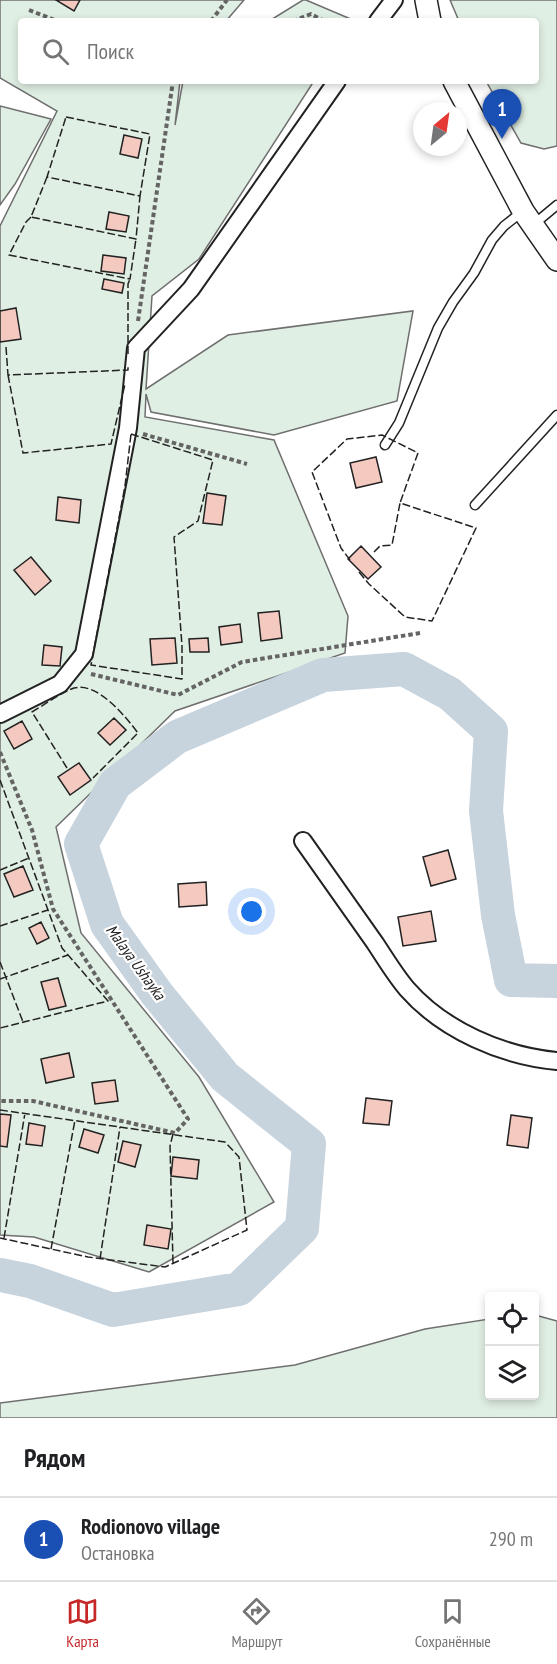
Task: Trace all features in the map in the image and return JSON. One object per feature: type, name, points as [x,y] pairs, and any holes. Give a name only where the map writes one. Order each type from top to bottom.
[{"type":"street","points":[[380,18],[394,0]]},
{"type":"street","points":[[426,0],[429,18]]},
{"type":"street","points":[[0,714],[60,684],[84,654],[128,428],[136,348],[192,289],[335,84]]},
{"type":"street","points":[[456,84],[528,218],[557,260]]},
{"type":"street","points":[[303,841],[407,989],[440,1018],[477,1040],[507,1051],[542,1060],[557,1061]]},
{"type":"lane","points":[[385,445],[399,423],[438,328],[483,259],[492,240],[504,225],[528,218],[557,205]]},
{"type":"lane","points":[[475,505],[557,415]]},
{"type":"path","points":[[213,18],[227,0]]},
{"type":"path","points":[[29,10],[49,18]]},
{"type":"path","points":[[301,18],[311,14],[318,18]]},
{"type":"path","points":[[136,348],[139,313],[173,84]]},
{"type":"path","points":[[128,428],[247,464]]},
{"type":"path","points":[[73,667],[178,695],[242,662],[420,633]]},
{"type":"path","points":[[0,752],[32,830],[53,909],[188,1119],[175,1132],[33,1101],[0,1101]]},
{"type":"green space","points":[[0,0],[244,0],[229,18],[18,18],[18,84],[180,84],[175,125],[182,84],[312,84],[199,259],[152,296],[146,389],[228,335],[413,311],[397,401],[274,435],[151,412],[146,394],[145,417],[274,440],[348,616],[345,653],[175,711],[56,827],[81,933],[199,1077],[274,1202],[149,1272],[34,1237],[0,1235],[0,226],[57,111],[0,78]]},
{"type":"green space","points":[[306,0],[348,18],[274,18]]},
{"type":"green space","points":[[450,0],[557,0],[557,146],[544,149],[521,143],[488,84],[539,84],[539,18],[458,18]]},
{"type":"green space","points":[[0,106],[51,119],[15,184],[0,205]]},
{"type":"green space","points":[[539,1316],[557,1321],[557,1418],[0,1418],[0,1403],[295,1365],[425,1329],[485,1320],[485,1400],[539,1400]]},
{"type":"building","points":[[56,0],[80,0],[74,11]]},
{"type":"building","points":[[124,135],[142,139],[138,158],[120,154]]},
{"type":"building","points":[[109,212],[129,216],[126,232],[106,229]]},
{"type":"building","points":[[103,255],[126,258],[124,274],[101,271]]},
{"type":"building","points":[[104,279],[124,283],[122,293],[102,289]]},
{"type":"building","points":[[16,308],[21,339],[0,342],[0,311]]},
{"type":"building","points":[[376,457],[382,482],[356,488],[350,463]]},
{"type":"building","points":[[207,493],[226,496],[222,525],[203,523]]},
{"type":"building","points":[[58,497],[81,500],[79,523],[56,520]]},
{"type":"building","points":[[361,546],[381,567],[368,579],[348,559]]},
{"type":"building","points":[[31,557],[51,581],[35,595],[14,570]]},
{"type":"building","points":[[279,611],[282,638],[261,641],[258,613]]},
{"type":"building","points":[[240,624],[242,642],[221,645],[219,627]]},
{"type":"building","points":[[175,638],[177,663],[152,665],[150,639]]},
{"type":"building","points":[[208,638],[209,652],[190,652],[189,639]]},
{"type":"building","points":[[44,645],[62,647],[60,666],[42,665]]},
{"type":"building","points":[[114,718],[126,730],[110,745],[98,733]]},
{"type":"building","points":[[22,721],[32,739],[14,749],[4,731]]},
{"type":"building","points":[[79,763],[91,780],[70,795],[58,777]]},
{"type":"building","points":[[448,850],[456,879],[431,886],[423,857]]},
{"type":"building","points":[[23,866],[33,890],[14,897],[4,874]]},
{"type":"building","points":[[206,882],[207,905],[179,907],[178,884]]},
{"type":"building","points":[[431,911],[436,941],[403,946],[398,917]]},
{"type":"building","points":[[41,922],[49,938],[37,944],[29,928]]},
{"type":"building","points":[[58,978],[66,1006],[49,1010],[41,982]]},
{"type":"building","points":[[69,1053],[74,1077],[46,1083],[41,1059]]},
{"type":"building","points":[[115,1080],[118,1101],[95,1104],[92,1083]]},
{"type":"building","points":[[366,1098],[392,1101],[389,1125],[363,1123]]},
{"type":"building","points":[[0,1114],[11,1115],[7,1147],[0,1146]]},
{"type":"building","points":[[511,1115],[532,1118],[528,1148],[507,1145]]},
{"type":"building","points":[[29,1123],[45,1126],[42,1146],[26,1144]]},
{"type":"building","points":[[84,1129],[104,1135],[98,1153],[79,1147]]},
{"type":"building","points":[[123,1141],[141,1145],[135,1167],[118,1162]]},
{"type":"building","points":[[173,1157],[199,1160],[197,1179],[171,1176]]},
{"type":"building","points":[[147,1225],[171,1229],[168,1249],[144,1245]]},
{"type":"waterway","name":"Malaya Ushayka","points":[[0,1275],[30,1281],[113,1310],[239,1289],[302,1228],[309,1144],[225,1077],[157,994],[107,924],[81,844],[115,784],[177,737],[323,675],[404,669],[450,694],[491,731],[486,811],[498,915],[511,980],[557,981]]},
{"type":"fence","points":[[66,117],[150,134],[140,196],[47,177],[66,117]]},
{"type":"fence","points":[[47,177],[31,217],[136,239],[140,196]]},
{"type":"fence","points":[[31,217],[26,222],[9,255],[130,279],[136,239]]},
{"type":"fence","points":[[128,354],[128,284],[130,279]]},
{"type":"fence","points":[[6,347],[8,375],[128,370],[128,366]]},
{"type":"fence","points":[[8,375],[23,453],[111,444],[125,384]]},
{"type":"fence","points":[[131,434],[213,460],[198,521],[174,537],[182,646],[182,679],[91,665],[125,486],[131,434]]},
{"type":"fence","points":[[350,560],[341,548],[312,472],[347,439],[382,435],[418,453],[400,503]]},
{"type":"fence","points":[[359,572],[405,617],[432,621],[476,528],[400,503],[392,545],[380,546],[374,552]]},
{"type":"fence","points":[[67,768],[32,712],[74,688],[92,690],[110,702],[138,733],[93,778]]},
{"type":"fence","points":[[0,780],[62,948],[108,1001],[0,1028]]},
{"type":"fence","points":[[0,870],[29,858]]},
{"type":"fence","points":[[0,926],[48,910]]},
{"type":"fence","points":[[0,979],[68,955]]},
{"type":"fence","points":[[0,962],[23,1022]]},
{"type":"fence","points":[[0,1110],[225,1142],[239,1157],[247,1230],[165,1267],[88,1257],[0,1238]]},
{"type":"fence","points":[[4,1238],[25,1113]]},
{"type":"fence","points":[[51,1249],[75,1120]]},
{"type":"fence","points":[[100,1259],[120,1127]]},
{"type":"fence","points":[[173,1134],[170,1146],[173,1263]]},
{"type":"place","name":"Rodionovo village","points":[[502,139]]}]
